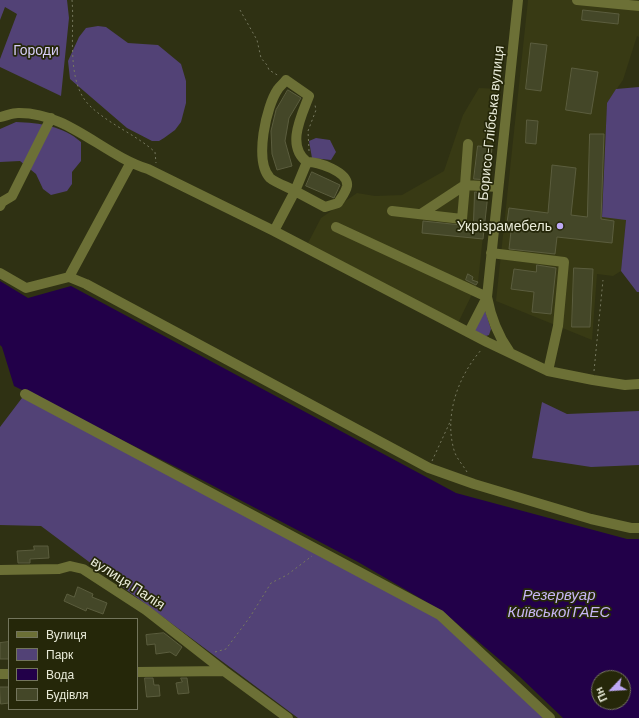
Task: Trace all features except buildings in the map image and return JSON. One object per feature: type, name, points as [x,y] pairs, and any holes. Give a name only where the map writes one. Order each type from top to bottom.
[{"type":"street","name":"Борисо-Глібська вулиця","points":[[518,0],[487,297],[490,313],[499,338],[510,352],[548,371],[593,380],[625,384],[639,384]]},
{"type":"street","points":[[576,0],[639,6]]},
{"type":"street","points":[[286,80],[308,96],[298,126],[296,146],[300,157],[341,173],[346,178],[347,186],[338,203],[325,207],[270,178],[265,166],[263,153],[267,112],[278,89],[286,80]]},
{"type":"street","points":[[0,117],[18,113],[51,118],[80,133],[130,164],[157,174],[274,231],[487,342],[510,352]]},
{"type":"street","points":[[0,206],[2,202],[12,196],[51,118]]},
{"type":"street","points":[[392,211],[462,218],[468,144]]},
{"type":"street","points":[[274,231],[310,162]]},
{"type":"street","points":[[69,277],[130,164]]},
{"type":"street","points":[[421,214],[465,185],[498,188]]},
{"type":"street","points":[[336,227],[487,297]]},
{"type":"street","points":[[491,253],[564,262],[558,326],[548,371]]},
{"type":"street","points":[[0,273],[26,288],[69,277],[86,284],[272,382],[429,468],[474,484],[591,518],[631,528],[639,528]]},
{"type":"street","name":"Борисо-Глібська вулиця","points":[[468,332],[487,297]]},
{"type":"street","points":[[25,394],[440,615],[550,718]]},
{"type":"street","name":"вулиця Палія","points":[[0,570],[59,568],[70,566],[84,569],[146,610],[207,656],[224,671],[288,718]]},
{"type":"street","points":[[138,672],[224,671]]},
{"type":"path","points":[[72,0],[74,15],[72,51],[77,81],[85,99],[90,106],[123,131],[144,142],[155,152],[157,174]]},
{"type":"path","points":[[240,10],[258,40],[261,58],[269,70],[286,80]]},
{"type":"path","points":[[308,96],[314,104],[316,110],[308,131],[310,162]]},
{"type":"path","points":[[593,380],[603,280]]},
{"type":"path","points":[[474,484],[454,451],[450,422],[453,401],[472,360],[487,342]]},
{"type":"path","points":[[429,468],[450,422]]},
{"type":"path","points":[[207,656],[214,652],[226,649],[250,617],[271,583],[287,575],[318,550]]},
{"type":"shaded area","points":[[528,0],[639,0],[639,37],[637,36],[623,80],[607,103],[602,216],[626,219],[621,271],[613,276],[597,274],[592,340],[496,301]]},
{"type":"shaded area","points":[[479,88],[499,89],[478,282],[458,323],[308,243],[321,218],[357,193],[375,196],[402,195],[444,171],[463,115]]},
{"type":"green space","name":"Городи","points":[[0,0],[67,0],[69,18],[61,96],[0,67],[0,59],[17,14],[5,7],[0,20]]},
{"type":"green space","points":[[98,26],[106,27],[128,43],[158,45],[181,64],[186,81],[186,103],[181,122],[175,130],[159,141],[152,141],[127,128],[70,79],[68,61],[79,37],[86,28]]},
{"type":"green space","points":[[639,87],[639,292],[637,292],[621,271],[626,220],[602,217],[607,103],[616,89]]},
{"type":"green space","points":[[16,122],[51,126],[67,132],[81,142],[81,161],[72,172],[72,184],[67,191],[51,195],[43,189],[36,174],[20,161],[0,162],[0,129]]},
{"type":"green space","points":[[316,138],[330,140],[336,152],[331,160],[312,158],[309,141]]},
{"type":"green space","points":[[485,310],[491,329],[489,335],[486,336],[473,330]]},
{"type":"green space","points":[[25,394],[440,615],[550,718],[298,718],[41,526],[0,525],[0,427]]},
{"type":"green space","points":[[542,402],[567,414],[639,411],[639,465],[591,467],[532,458]]},
{"type":"water","name":"Резервуар Київської ГАЕС","points":[[0,281],[28,298],[71,286],[456,493],[627,539],[639,539],[639,718],[563,718],[519,676],[442,611],[358,562],[202,480],[14,386],[2,347],[0,345]]},
{"type":"place","name":"Укрізрамебель","points":[[560,226]]}]
